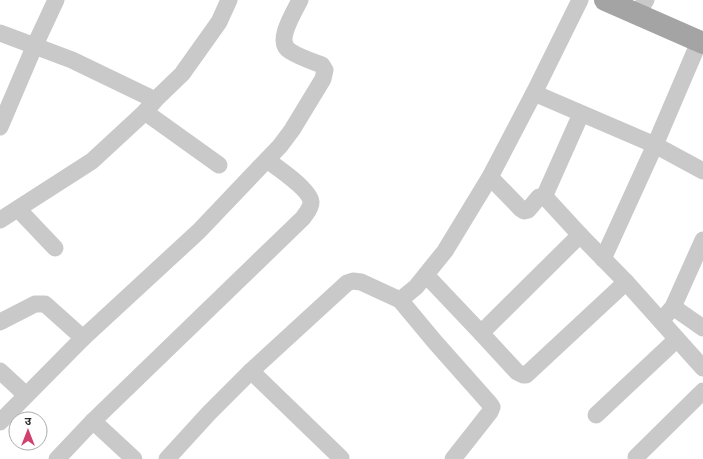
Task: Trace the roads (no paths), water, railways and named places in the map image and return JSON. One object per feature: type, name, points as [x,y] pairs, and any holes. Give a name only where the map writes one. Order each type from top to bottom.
[{"type":"main road","points":[[605,0],[642,7],[700,38]]},
{"type":"street","points":[[0,126],[56,0]]},
{"type":"street","points":[[0,220],[92,161],[150,106],[182,74],[219,22],[229,0]]},
{"type":"street","points":[[0,422],[83,338],[199,230],[267,160],[292,130],[325,73],[322,65],[288,51],[285,45],[284,32],[300,0]]},
{"type":"street","points":[[400,300],[416,287],[445,251],[490,177],[580,0]]},
{"type":"street","points":[[0,33],[72,60],[150,106],[219,165]]},
{"type":"street","points":[[603,259],[655,146],[700,38]]},
{"type":"street","points":[[534,93],[655,146],[703,171]]},
{"type":"street","points":[[544,197],[581,114]]},
{"type":"street","points":[[57,459],[93,421],[303,218],[310,208],[311,200],[307,192],[267,160]]},
{"type":"street","points":[[490,177],[521,210],[528,210],[539,197],[544,197]]},
{"type":"street","points":[[544,197],[626,282],[703,368]]},
{"type":"street","points":[[18,209],[55,248]]},
{"type":"street","points":[[481,333],[580,235]]},
{"type":"street","points":[[661,321],[673,307],[703,240]]},
{"type":"street","points":[[426,275],[517,372],[523,375],[526,375],[626,282]]},
{"type":"street","points":[[167,459],[209,413],[251,371],[347,283],[353,281],[361,282],[400,300],[492,407],[490,412],[453,459]]},
{"type":"street","points":[[0,322],[35,304],[45,304],[83,338]]},
{"type":"street","points":[[673,307],[703,328]]},
{"type":"street","points":[[596,415],[677,339]]},
{"type":"street","points":[[0,371],[26,395]]},
{"type":"street","points":[[251,371],[341,458]]},
{"type":"street","points":[[636,457],[703,391]]},
{"type":"street","points":[[93,421],[134,459]]}]
